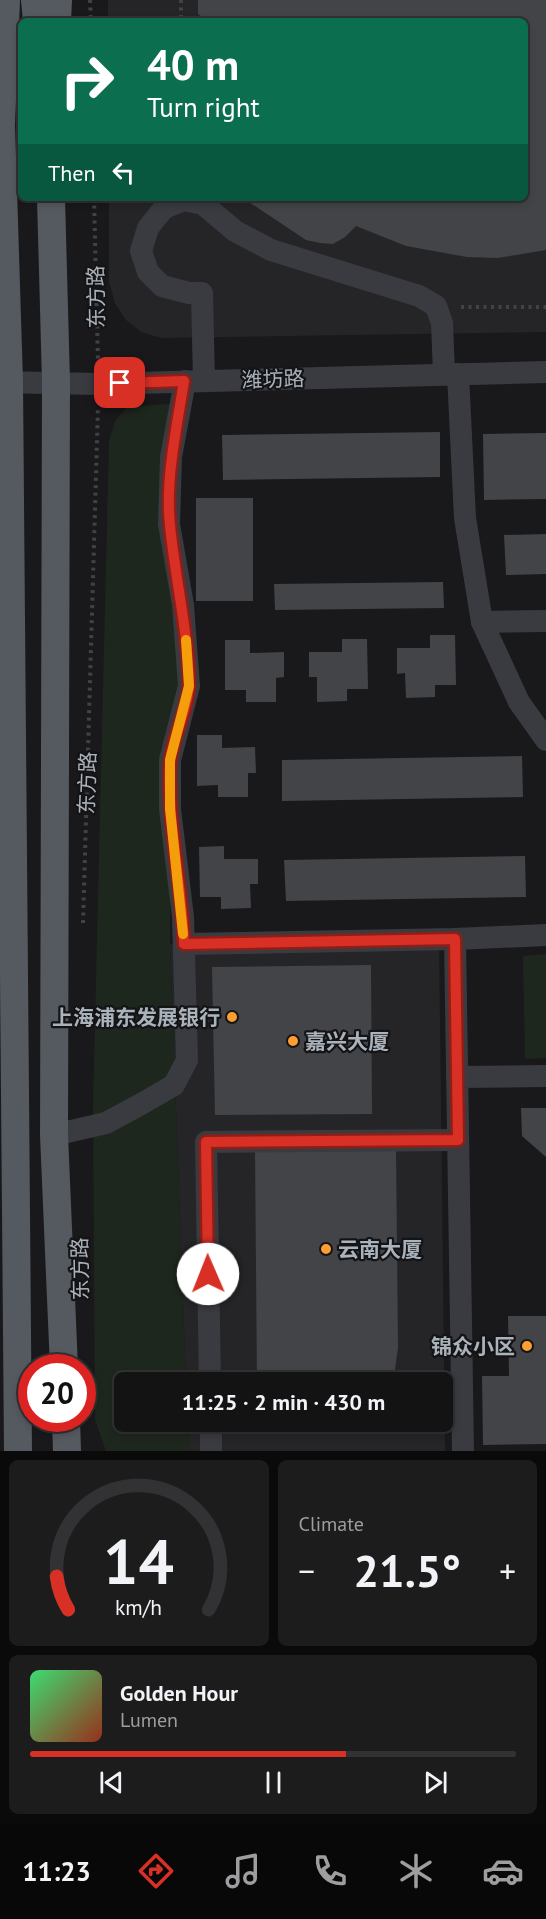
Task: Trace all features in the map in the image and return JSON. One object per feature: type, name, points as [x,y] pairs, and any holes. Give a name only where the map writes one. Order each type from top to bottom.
[{"type":"main road","points":[[6,0],[1,122],[6,988],[18,1451]]},
{"type":"main road","points":[[35,0],[37,18]]},
{"type":"main road","points":[[57,18],[58,0]]},
{"type":"main road","name":"东方路","points":[[51,201],[56,382],[54,1135],[63,1354]]},
{"type":"main road","points":[[66,1432],[67,1451]]},
{"type":"street","points":[[54,1135],[106,1123],[174,1085],[187,1060],[183,916],[170,809],[170,760],[189,686],[183,605],[170,524],[171,457],[194,381],[202,293],[189,293],[162,286],[148,272],[141,251],[148,228],[164,208],[182,201]]},
{"type":"street","points":[[189,201],[204,204],[235,231],[271,250],[419,296],[436,306],[442,323],[451,374],[465,518],[482,622],[519,702],[546,740]]},
{"type":"street","name":"潍坊路","points":[[4,382],[98,384],[546,372]]},
{"type":"street","points":[[482,622],[546,621]]},
{"type":"street","points":[[184,944],[546,935]]},
{"type":"street","points":[[455,939],[463,1451]]},
{"type":"street","points":[[457,1077],[546,1076]]},
{"type":"street","points":[[210,1372],[206,1142],[458,1140]]},
{"type":"street","points":[[211,1432],[211,1451]]},
{"type":"path","points":[[90,0],[91,18]]},
{"type":"path","points":[[181,0],[181,18]]},
{"type":"path","name":"东方路","points":[[83,928],[98,384],[94,201]]},
{"type":"path","points":[[436,306],[546,307]]},
{"type":"shaded area","points":[[108,0],[546,0],[546,332],[161,338],[141,332],[126,320],[115,303],[109,282],[109,201],[528,201],[528,18],[108,18]]},
{"type":"shaded area","points":[[181,403],[171,457],[189,686],[170,760],[170,944],[186,1372],[114,1372],[114,1432],[188,1432],[189,1451],[106,1451],[96,1423],[93,1106],[109,441],[115,421],[128,407]]},
{"type":"shaded area","points":[[439,939],[444,1372],[186,1372],[170,944]]},
{"type":"shaded area","points":[[546,954],[546,1058],[525,1059],[523,956]]},
{"type":"shaded area","points":[[188,1432],[445,1432],[445,1451],[189,1451]]},
{"type":"building","points":[[198,0],[546,0],[546,250],[498,258],[467,257],[406,246],[356,226],[345,237],[333,244],[320,243],[306,240],[248,201],[528,201],[528,18],[204,18],[198,14]]},
{"type":"building","points":[[440,432],[440,477],[223,480],[222,435]]},
{"type":"building","points":[[546,433],[546,499],[484,500],[483,434]]},
{"type":"building","points":[[196,498],[253,498],[253,601],[196,601]]},
{"type":"building","points":[[546,534],[546,574],[506,575],[504,535]]},
{"type":"building","points":[[443,582],[444,608],[275,610],[274,584]]},
{"type":"building","points":[[430,635],[455,635],[456,685],[435,685],[435,697],[406,698],[405,673],[397,674],[397,648],[430,648]]},
{"type":"building","points":[[342,639],[367,639],[368,689],[347,689],[347,701],[317,702],[317,677],[309,677],[309,652],[342,652]]},
{"type":"building","points":[[225,640],[250,640],[250,653],[284,652],[284,677],[276,678],[276,702],[246,702],[246,690],[225,690]]},
{"type":"building","points":[[197,735],[222,735],[222,748],[255,747],[256,773],[248,773],[248,797],[218,797],[218,785],[197,786]]},
{"type":"building","points":[[522,756],[523,797],[282,801],[282,760]]},
{"type":"building","points":[[224,846],[224,859],[258,859],[258,884],[250,884],[251,908],[221,909],[221,897],[200,897],[199,847]]},
{"type":"building","points":[[525,856],[526,897],[286,901],[284,860]]},
{"type":"building","name":"嘉兴大厦","points":[[371,965],[372,1114],[215,1115],[212,967]]},
{"type":"building","points":[[521,1108],[546,1108],[546,1157],[522,1136]]},
{"type":"building","name":"云南大厦","points":[[396,1149],[398,1348],[395,1372],[257,1372],[255,1150]]},
{"type":"building","points":[[508,1316],[546,1316],[546,1444],[483,1445],[482,1376],[509,1376]]},
{"type":"building","points":[[258,1432],[332,1432],[328,1433],[258,1434]]},
{"type":"slow traffic","points":[[183,934],[183,916],[170,809],[170,760],[189,686],[186,640]]},
{"type":"place","name":"上海浦东发展银行","points":[[232,1017]]},
{"type":"place","name":"嘉兴大厦","points":[[293,1041]]},
{"type":"place","name":"云南大厦","points":[[326,1249]]},
{"type":"place","name":"锦众小区","points":[[527,1346]]},
{"type":"route","points":[[120,383],[184,381],[171,457],[170,524],[183,605],[189,686],[170,760],[170,809],[183,916],[184,944],[455,939],[458,1140],[206,1142],[208,1274]]}]
